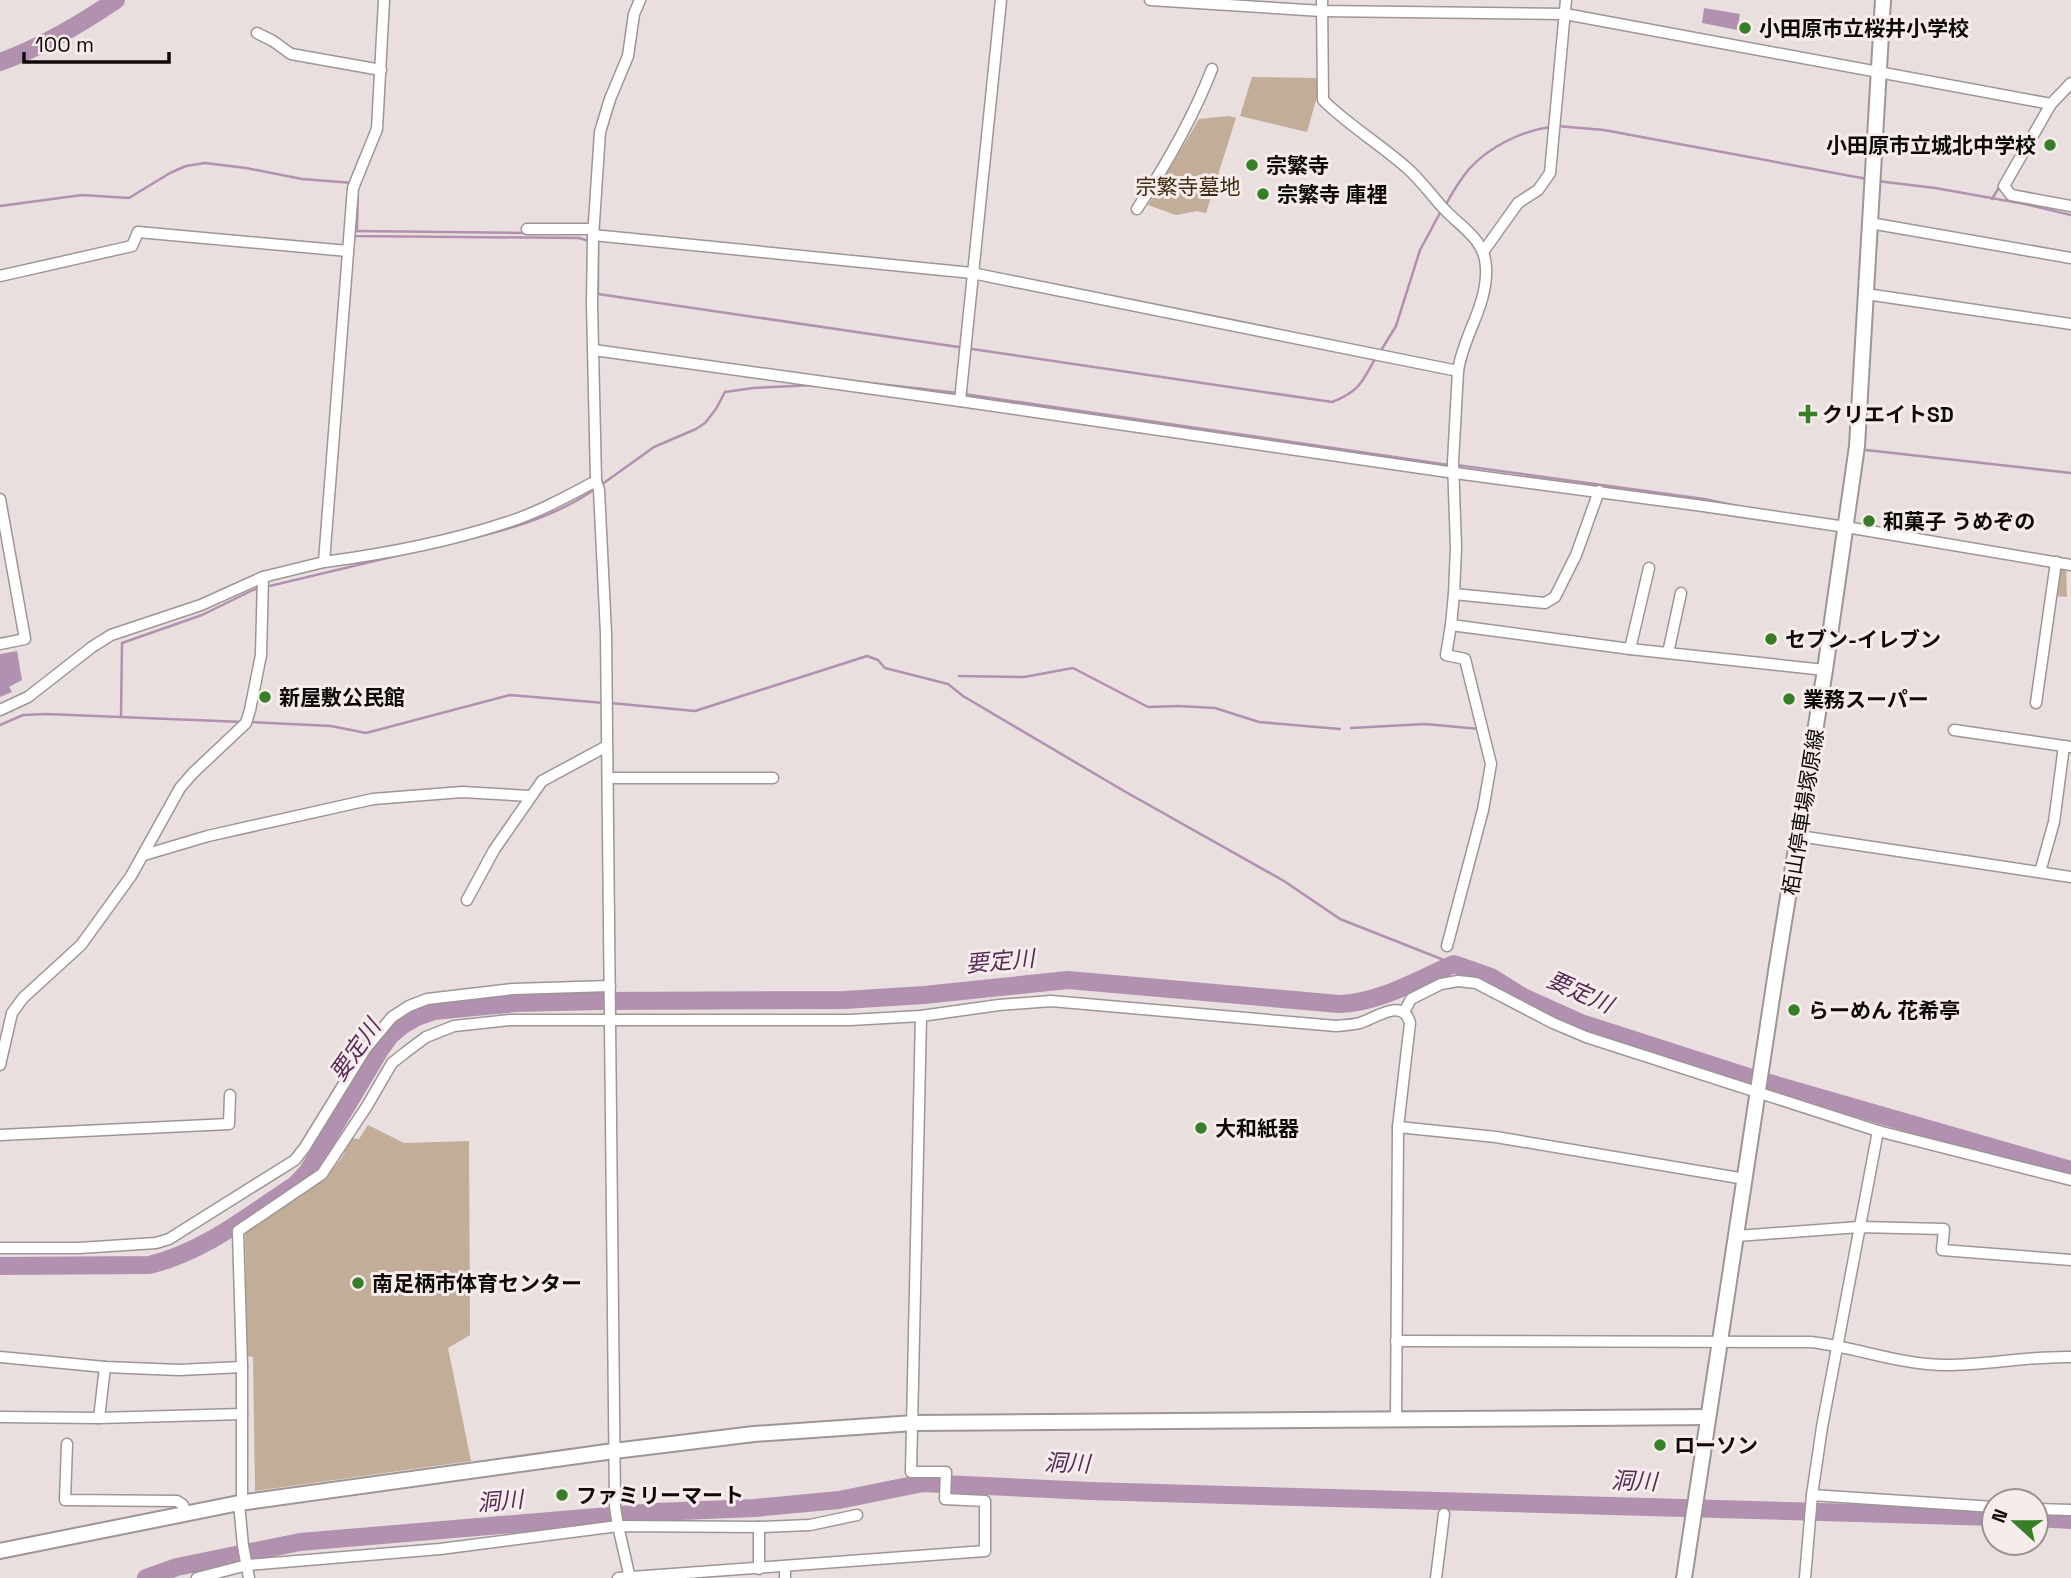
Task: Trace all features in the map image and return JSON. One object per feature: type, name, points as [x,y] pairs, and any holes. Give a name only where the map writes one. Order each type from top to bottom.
[{"type":"street","points":[[324,562],[353,188],[377,129],[384,0]]},
{"type":"street","points":[[630,1577],[615,1507],[606,633],[597,485],[593,234],[600,132],[628,56],[634,14],[640,0]]},
{"type":"street","points":[[960,401],[1001,0]]},
{"type":"street","points":[[1150,0],[1565,14],[2046,103]]},
{"type":"street","points":[[1483,252],[1518,203],[1538,190],[1550,173],[1566,0]]},
{"type":"street","name":"栢山停車場塚原線","points":[[1684,1578],[1825,670],[1857,446],[1883,0]]},
{"type":"street","points":[[1322,6],[1323,100],[1409,169],[1478,242],[1486,268],[1485,285],[1473,327],[1460,357],[1458,371],[1454,469],[1456,547],[1454,594],[1446,655],[1465,659],[1491,764],[1483,810],[1447,946]]},
{"type":"street","points":[[257,33],[292,54],[381,70]]},
{"type":"street","points":[[1137,209],[1198,104],[1212,69]]},
{"type":"street","points":[[2071,83],[2046,103],[2004,186],[2011,195],[2071,206]]},
{"type":"street","points":[[1870,223],[2071,258]]},
{"type":"street","points":[[527,229],[972,273],[1458,371]]},
{"type":"street","points":[[0,276],[132,246],[138,232],[348,251]]},
{"type":"street","points":[[1866,294],[2071,324]]},
{"type":"street","points":[[594,350],[1454,469],[1846,527],[2071,566]]},
{"type":"street","points":[[0,710],[28,697],[111,635],[201,605],[264,578],[324,562],[440,540],[508,522],[597,485]]},
{"type":"street","points":[[1454,594],[1545,603],[1555,597],[1576,555],[1599,491]]},
{"type":"street","points":[[0,499],[24,639],[0,644]]},
{"type":"street","points":[[2036,703],[2056,562]]},
{"type":"street","points":[[1630,649],[1649,568]]},
{"type":"street","points":[[0,1065],[12,1013],[23,998],[80,945],[131,876],[180,788],[246,723],[261,655],[264,578]]},
{"type":"street","points":[[1668,653],[1681,593]]},
{"type":"street","points":[[1451,625],[1630,649],[1825,670]]},
{"type":"street","points":[[1954,730],[2067,747],[2053,822],[2040,872]]},
{"type":"street","points":[[467,900],[495,850],[542,781],[607,746]]},
{"type":"street","points":[[608,779],[773,778]]},
{"type":"street","points":[[144,855],[208,836],[373,799],[462,792],[530,796]]},
{"type":"street","points":[[1799,836],[2071,877]]},
{"type":"street","points":[[1404,1012],[1410,999],[1441,984],[1458,981],[1476,983],[1586,1037],[1878,1131],[2071,1180]]},
{"type":"street","points":[[0,1248],[145,1245],[169,1239],[295,1160],[366,1048],[392,1017],[409,1006],[427,999],[513,989],[610,988]]},
{"type":"street","points":[[249,1578],[243,1546],[241,1503],[242,1367],[238,1231],[322,1174],[392,1063],[426,1037],[454,1026],[611,1015],[850,1020],[921,1016],[1051,1001],[1336,1026],[1359,1023],[1392,1010],[1404,1012],[1410,1023],[1398,1127],[1396,1419]]},
{"type":"street","points":[[618,1578],[985,1551],[985,1501],[945,1499],[946,1472],[911,1472],[921,1016]]},
{"type":"street","points":[[0,1135],[229,1124],[230,1095]]},
{"type":"street","points":[[1398,1127],[1496,1137],[1745,1179]]},
{"type":"street","points":[[1805,1578],[1812,1495],[1837,1345],[1878,1131]]},
{"type":"street","points":[[1737,1236],[1859,1227],[1944,1229],[1942,1250],[2071,1261]]},
{"type":"street","points":[[1396,1341],[1811,1342],[1919,1363],[1946,1365],[2071,1357]]},
{"type":"street","points":[[0,1357],[104,1367],[179,1370],[242,1367]]},
{"type":"street","points":[[99,1418],[104,1367]]},
{"type":"street","points":[[0,1417],[99,1418],[242,1414]]},
{"type":"street","points":[[0,1551],[241,1503],[754,1434],[914,1423],[1708,1417]]},
{"type":"street","points":[[67,1444],[65,1500],[177,1502],[183,1505],[186,1513]]},
{"type":"street","points":[[1812,1495],[1980,1506]]},
{"type":"street","points":[[2050,1509],[2071,1510]]},
{"type":"street","points":[[1438,1578],[1444,1514]]},
{"type":"street","points":[[197,1578],[247,1563],[440,1549],[618,1525],[810,1525],[857,1515]]},
{"type":"street","points":[[759,1527],[759,1569]]},
{"type":"street","points":[[785,1566],[785,1578]]},
{"type":"green space","points":[[1252,77],[1318,78],[1318,93],[1307,132],[1240,116]]},
{"type":"green space","name":"宗繁寺墓地","points":[[1229,116],[1236,118],[1206,213],[1197,211],[1176,215],[1148,205],[1199,119]]},
{"type":"green space","points":[[2058,567],[2066,568],[2067,597],[2054,596]]},
{"type":"green space","name":"南足柄市体育センター","points":[[368,1125],[404,1143],[469,1141],[470,1335],[448,1348],[471,1461],[255,1491],[253,1357],[247,1356],[245,1230],[325,1177],[345,1152],[343,1150],[351,1138],[359,1139]]},
{"type":"shaded area","points":[[1704,8],[1740,14],[1737,30],[1702,23]]},
{"type":"shaded area","points":[[17,651],[22,680],[9,687],[12,692],[0,697],[0,654]]},
{"type":"waterway","points":[[0,62],[60,35],[116,0]]},
{"type":"waterway","points":[[1557,126],[1604,130],[1867,179]]},
{"type":"waterway","points":[[1445,206],[1466,173],[1486,154],[1517,136],[1550,127]]},
{"type":"waterway","points":[[0,206],[82,195],[129,198],[170,173],[186,166],[205,163],[302,179],[353,183]]},
{"type":"waterway","points":[[1877,181],[1935,188],[2071,215]]},
{"type":"waterway","points":[[358,184],[357,231],[354,231],[354,236],[579,238],[589,241]]},
{"type":"waterway","points":[[1992,199],[2001,184]]},
{"type":"waterway","points":[[1380,352],[1396,326],[1420,250],[1441,211]]},
{"type":"waterway","points":[[357,231],[526,233]]},
{"type":"waterway","points":[[596,242],[598,294],[1332,402],[1355,390],[1376,357]]},
{"type":"waterway","points":[[826,378],[958,393]]},
{"type":"waterway","points":[[601,485],[654,447],[705,423],[725,392],[814,385]]},
{"type":"waterway","points":[[964,394],[1449,465]]},
{"type":"waterway","points":[[1866,450],[2071,473]]},
{"type":"waterway","points":[[1456,465],[1704,499],[1747,508]]},
{"type":"waterway","points":[[455,542],[545,516],[595,489]]},
{"type":"waterway","points":[[121,717],[122,643],[202,615],[253,590],[404,554]]},
{"type":"waterway","points":[[611,703],[695,711],[867,656],[878,660],[885,668],[948,684],[963,696],[1124,791],[1284,881],[1340,919],[1454,964]]},
{"type":"waterway","points":[[959,676],[1024,677],[1073,668],[1148,707],[1215,708],[1259,722],[1340,729]]},
{"type":"waterway","points":[[250,722],[331,726],[366,733],[510,695],[604,703]]},
{"type":"waterway","points":[[0,725],[23,715],[46,714],[243,722]]},
{"type":"waterway","points":[[1351,728],[1425,724],[1480,729]]},
{"type":"waterway","name":"要定川","points":[[0,1266],[149,1265],[207,1242],[295,1185],[308,1171],[380,1050],[390,1036],[403,1025],[434,1011],[516,1003],[844,1000],[924,995],[1068,980],[1339,1004],[1369,1000],[1454,964],[1491,977],[1523,997],[1581,1023],[1752,1078],[2071,1170]]},
{"type":"waterway","name":"洞川","points":[[146,1578],[177,1567],[300,1542],[656,1512],[755,1508],[839,1500],[923,1483],[1090,1491],[1980,1517]]},
{"type":"waterway","name":"洞川","points":[[2050,1519],[2071,1520]]},
{"type":"place","name":"小田原市立桜井小学校","points":[[1745,28]]},
{"type":"place","name":"小田原市立城北中学校","points":[[2050,145]]},
{"type":"place","name":"宗繁寺","points":[[1252,165]]},
{"type":"place","name":"宗繁寺 庫裡","points":[[1263,194]]},
{"type":"place","name":"クリエイトSD","points":[[1808,414]]},
{"type":"place","name":"和菓子 うめぞの","points":[[1869,521]]},
{"type":"place","name":"セブン-イレブン","points":[[1771,639]]},
{"type":"place","name":"新屋敷公民館","points":[[265,697]]},
{"type":"place","name":"業務スーパー","points":[[1789,699]]},
{"type":"place","name":"らーめん 花希亭","points":[[1794,1010]]},
{"type":"place","name":"大和紙器","points":[[1201,1128]]},
{"type":"place","name":"南足柄市体育センター","points":[[358,1283]]},
{"type":"place","name":"ローソン","points":[[1660,1445]]},
{"type":"place","name":"ファミリーマート","points":[[562,1495]]}]
